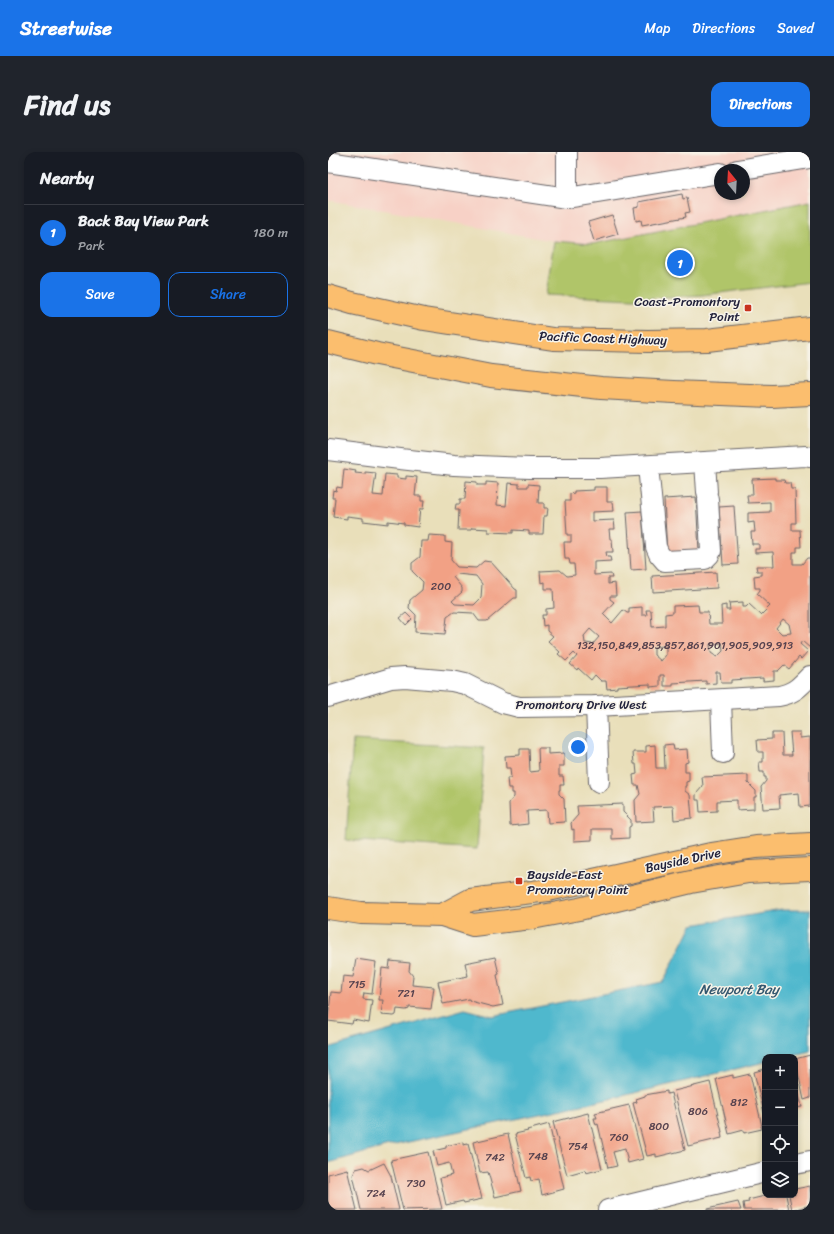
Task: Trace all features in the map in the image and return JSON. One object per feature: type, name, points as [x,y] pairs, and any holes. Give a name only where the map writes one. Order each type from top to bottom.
[{"type":"main road","name":"Pacific Coast Highway","points":[[328,296],[352,303],[424,319],[553,339],[648,341],[707,340],[810,328]]},
{"type":"main road","points":[[328,342],[377,354],[491,376],[601,388],[772,396],[810,394]]},
{"type":"main road","name":"Bayside Drive","points":[[442,914],[470,900],[548,890],[711,854],[756,847],[810,844]]},
{"type":"main road","name":"Bayside Drive","points":[[328,908],[361,913],[442,914],[473,925],[526,919],[579,909],[705,880],[748,872],[810,869]]},
{"type":"street","points":[[567,152],[567,198]]},
{"type":"street","points":[[750,168],[810,158]]},
{"type":"street","points":[[328,162],[567,198],[714,174]]},
{"type":"street","points":[[328,450],[454,465],[530,468],[600,468],[806,456],[810,457]]},
{"type":"street","points":[[648,466],[656,547],[659,554],[665,561],[705,559],[711,551],[705,463]]},
{"type":"street","name":"Promontory Drive West","points":[[328,698],[391,678],[405,677],[452,681],[465,684],[503,703],[518,707],[596,706],[779,696],[790,694],[810,676]]},
{"type":"street","points":[[721,700],[723,753]]},
{"type":"street","points":[[596,706],[599,782]]},
{"type":"street","points":[[798,1163],[810,1161]]},
{"type":"street","points":[[608,1210],[762,1173]]},
{"type":"shaded area","points":[[328,152],[810,152],[810,201],[592,244],[554,241],[328,200]]},
{"type":"green space","points":[[810,201],[810,282],[702,295],[633,299],[546,295],[554,241],[592,244]]},
{"type":"green space","points":[[353,740],[484,748],[477,849],[346,840]]},
{"type":"water","name":"Newport Bay","points":[[782,910],[810,910],[810,1051],[798,1054],[762,1054],[762,1063],[605,1100],[385,1147],[328,1163],[328,1048],[465,1009],[492,1016],[663,982],[692,925]]},
{"type":"building","points":[[682,194],[683,199],[687,198],[690,212],[685,213],[686,217],[642,225],[641,220],[636,221],[634,208],[639,207],[639,202]]},
{"type":"building","points":[[612,215],[618,234],[594,241],[588,222]]},
{"type":"building","points":[[344,469],[356,471],[355,473],[376,473],[373,495],[383,496],[385,474],[397,475],[397,478],[406,479],[406,476],[417,477],[415,496],[421,496],[421,501],[424,501],[423,509],[420,509],[418,527],[388,521],[388,524],[363,521],[363,518],[347,516],[347,519],[333,517],[335,498],[332,498],[333,490],[336,491],[337,487],[342,488]]},
{"type":"building","points":[[775,478],[775,480],[784,480],[785,483],[790,483],[791,489],[795,489],[796,523],[792,523],[792,530],[800,530],[801,547],[797,547],[797,552],[793,552],[793,564],[802,564],[807,558],[810,558],[810,648],[802,641],[800,644],[808,651],[801,659],[799,657],[789,669],[784,665],[778,671],[774,671],[774,680],[763,681],[763,678],[731,680],[731,683],[721,683],[720,672],[716,672],[716,683],[706,684],[706,681],[673,683],[673,686],[664,686],[664,675],[660,675],[660,686],[650,687],[650,684],[617,686],[617,688],[607,689],[606,681],[601,681],[595,675],[591,680],[578,668],[577,670],[570,664],[577,656],[574,653],[566,661],[558,654],[560,652],[548,641],[553,636],[547,631],[547,625],[543,626],[542,615],[546,615],[546,609],[554,608],[553,589],[545,589],[545,582],[541,583],[540,571],[560,570],[567,576],[575,575],[574,564],[570,564],[569,559],[565,559],[564,542],[571,542],[571,535],[567,535],[565,501],[570,501],[570,494],[574,493],[574,491],[594,490],[594,487],[607,487],[607,502],[613,502],[614,511],[592,512],[592,521],[614,520],[615,529],[609,529],[610,539],[612,539],[613,552],[606,552],[607,557],[610,557],[611,561],[594,562],[594,575],[611,574],[612,578],[608,578],[608,584],[615,583],[616,596],[610,596],[610,599],[614,602],[603,614],[612,623],[623,610],[629,613],[629,608],[642,607],[642,615],[647,615],[646,610],[651,610],[652,627],[665,626],[665,614],[673,613],[673,606],[698,605],[699,612],[708,612],[709,624],[722,624],[721,606],[726,605],[726,610],[730,610],[729,603],[743,602],[743,607],[746,607],[749,604],[761,615],[770,606],[757,594],[760,588],[755,588],[754,576],[761,575],[761,571],[757,571],[756,566],[774,566],[773,552],[755,553],[755,549],[759,549],[759,544],[752,544],[751,532],[755,532],[754,522],[748,523],[748,513],[770,512],[770,502],[748,503],[747,495],[753,495],[752,479]],"holes":[[[783,619],[789,624],[791,633],[782,634],[776,628]],[[590,629],[599,637],[593,644],[585,643],[584,636]],[[722,643],[723,651],[717,657],[711,653],[710,644]],[[666,646],[666,655],[661,661],[654,655],[654,647]]]},
{"type":"building","points":[[466,481],[477,482],[477,485],[486,485],[486,482],[498,483],[497,505],[506,506],[508,483],[519,484],[519,487],[528,487],[528,484],[539,485],[538,503],[544,503],[544,508],[548,508],[547,516],[544,516],[543,534],[529,534],[529,531],[513,530],[513,533],[488,532],[488,529],[472,528],[471,530],[458,530],[459,510],[455,510],[456,504],[460,504],[460,499],[465,499]]},
{"type":"building","points":[[696,497],[699,551],[667,553],[664,499]]},
{"type":"building","points":[[734,506],[738,564],[723,565],[719,507]]},
{"type":"building","points":[[642,511],[646,569],[631,570],[627,512]]},
{"type":"building","points":[[429,535],[445,536],[445,542],[452,543],[451,560],[457,567],[476,568],[484,561],[491,562],[517,590],[517,598],[514,598],[487,621],[479,621],[473,613],[454,612],[447,617],[445,634],[415,632],[416,615],[409,608],[410,600],[422,590],[423,582],[412,571],[412,563],[420,557],[421,541],[428,541]],"holes":[[[457,574],[476,576],[482,584],[481,598],[474,605],[455,604],[452,601],[462,592],[462,588],[453,577]]]},
{"type":"building","points":[[716,572],[717,588],[653,592],[652,576]]},
{"type":"building","points":[[406,613],[412,619],[406,625],[400,618]]},
{"type":"building","points":[[790,732],[800,732],[800,738],[810,737],[810,806],[800,807],[799,793],[779,795],[780,808],[763,809],[761,787],[766,781],[766,777],[764,777],[764,772],[760,772],[759,762],[763,762],[763,752],[758,752],[757,740],[772,739],[772,733],[782,733],[783,755],[792,755]]},
{"type":"building","points":[[673,744],[674,750],[687,749],[688,762],[685,763],[685,772],[689,772],[689,781],[686,782],[685,791],[690,795],[692,818],[674,820],[673,806],[653,807],[654,821],[636,822],[635,800],[640,794],[638,785],[634,785],[633,775],[637,774],[633,752],[646,752],[646,746],[655,745],[656,768],[665,768],[664,745]]},
{"type":"building","points":[[538,748],[548,748],[548,754],[564,753],[564,766],[559,766],[559,776],[563,776],[564,785],[560,785],[559,794],[564,799],[565,822],[548,823],[547,810],[527,811],[528,824],[510,826],[509,803],[514,797],[514,793],[512,793],[512,788],[508,788],[507,778],[511,778],[510,768],[506,768],[505,756],[520,755],[520,749],[529,749],[530,772],[539,771]]},
{"type":"building","points":[[748,775],[748,783],[756,791],[756,797],[754,797],[754,809],[737,810],[737,800],[717,801],[717,811],[700,812],[699,800],[696,800],[696,794],[703,786],[702,777]]},
{"type":"building","points":[[623,804],[623,812],[631,820],[631,826],[629,827],[629,838],[612,839],[612,829],[592,829],[592,840],[574,841],[574,829],[572,830],[571,823],[578,815],[577,806]]},
{"type":"building","points":[[495,957],[503,1005],[493,1007],[470,1001],[469,999],[443,1004],[438,982],[468,976],[465,963]]},
{"type":"building","points":[[356,959],[376,962],[372,994],[364,993],[363,999],[372,1000],[369,1023],[353,1020],[352,1024],[328,1021],[331,992],[341,993],[343,976],[353,977]]},
{"type":"building","points":[[390,961],[410,963],[409,971],[413,976],[412,985],[434,987],[431,1009],[409,1007],[409,1009],[406,1010],[397,1009],[396,1015],[394,1016],[381,1015],[383,1000],[379,1000],[382,968],[389,969]]},
{"type":"building","points":[[810,1055],[810,1098],[804,1100],[798,1073],[798,1058]]},
{"type":"building","points":[[762,1070],[762,1105],[754,1072]]},
{"type":"building","points":[[750,1074],[762,1129],[744,1133],[744,1130],[729,1134],[716,1079],[733,1075],[733,1078]]},
{"type":"building","points":[[710,1082],[722,1132],[722,1138],[688,1146],[674,1091]]},
{"type":"building","points":[[667,1091],[667,1094],[671,1093],[685,1150],[656,1157],[656,1154],[647,1156],[633,1103],[637,1102],[636,1099],[645,1095]]},
{"type":"building","points":[[798,1091],[802,1107],[798,1108]]},
{"type":"building","points":[[629,1105],[643,1159],[628,1163],[625,1149],[613,1152],[617,1166],[608,1168],[598,1124],[596,1125],[594,1118],[597,1118],[595,1113]]},
{"type":"building","points":[[588,1113],[602,1169],[586,1173],[585,1170],[567,1175],[553,1122]]},
{"type":"building","points":[[549,1124],[564,1189],[542,1195],[539,1179],[531,1181],[530,1177],[526,1178],[515,1134]]},
{"type":"building","points":[[508,1134],[521,1191],[495,1197],[488,1172],[480,1173],[473,1142]]},
{"type":"building","points":[[463,1142],[463,1145],[468,1144],[482,1199],[446,1205],[440,1178],[452,1175],[449,1163],[437,1166],[433,1151]]},
{"type":"building","points":[[428,1152],[442,1209],[403,1210],[391,1160]]},
{"type":"building","points":[[384,1163],[391,1176],[399,1210],[361,1210],[353,1175],[356,1169],[364,1167],[369,1170]]},
{"type":"building","points":[[347,1169],[357,1210],[328,1210],[328,1174]]},
{"type":"building","points":[[810,1186],[810,1205],[792,1210],[790,1198],[798,1198],[798,1188]]},
{"type":"building","points":[[762,1197],[762,1198],[787,1198],[789,1210],[744,1210],[743,1203],[749,1202],[748,1200]]},
{"type":"building","points":[[738,1202],[741,1210],[707,1210],[707,1209]]},
{"type":"place","name":"Back Bay View Park","points":[[680,263]]},
{"type":"place","name":"Coast-Promontory Point","points":[[748,308]]},
{"type":"place","name":"Bayside-East Promontory Point","points":[[519,881]]}]
